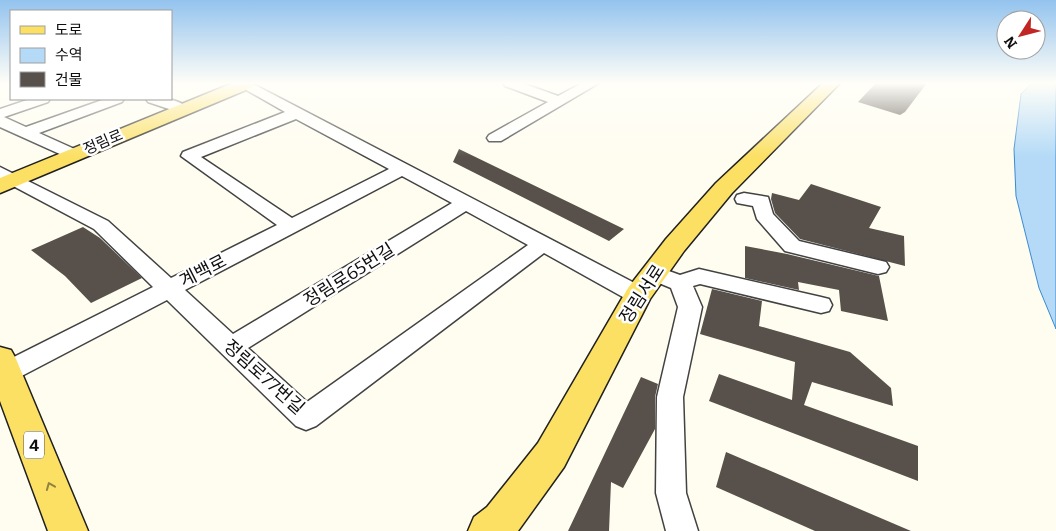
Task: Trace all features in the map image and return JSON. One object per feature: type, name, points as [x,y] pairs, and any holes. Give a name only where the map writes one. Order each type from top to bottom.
[{"type":"main road","name":"정림로","points":[[5,179],[73,155],[183,108]]},
{"type":"main road","name":"정림서로","points":[[495,528],[550,455],[638,295],[654,273],[724,188],[807,108]]},
{"type":"main road","name":"계백로","points":[[2,366],[68,531]]},
{"type":"street","points":[[0,114],[18,108]]},
{"type":"street","points":[[26,133],[93,108]]},
{"type":"street","points":[[288,108],[638,295]]},
{"type":"street","points":[[495,138],[547,108]]},
{"type":"street","points":[[290,226],[189,156],[297,113]]},
{"type":"street","points":[[0,121],[73,155]]},
{"type":"street","name":"계백로","points":[[2,366],[169,288],[402,169]]},
{"type":"street","name":"정림로77번길","points":[[5,179],[101,225],[306,418],[543,244]]},
{"type":"street","points":[[744,199],[761,201],[764,216],[792,246],[878,267]]},
{"type":"street","name":"정림로65번길","points":[[231,347],[466,203]]},
{"type":"street","points":[[654,273],[680,283],[699,276],[821,306]]},
{"type":"street","points":[[680,283],[690,307],[670,397],[670,426],[671,493],[682,531]]},
{"type":"water","points":[[1019,108],[1056,108],[1056,329],[1039,288],[1016,196],[1014,149]]},
{"type":"building","points":[[877,108],[908,108],[900,115]]},
{"type":"building","points":[[459,149],[624,229],[609,241],[453,162]]},
{"type":"building","points":[[811,184],[881,207],[869,228],[904,236],[905,266],[800,239],[775,213],[771,199],[772,193],[799,200]]},
{"type":"building","points":[[83,227],[100,238],[142,278],[91,303],[65,276],[31,250]]},
{"type":"building","points":[[745,246],[879,276],[888,321],[841,311],[839,290],[798,282],[799,290],[745,278]]},
{"type":"building","points":[[712,289],[762,301],[759,326],[850,352],[891,388],[893,406],[812,382],[804,405],[918,446],[918,481],[709,401],[719,374],[792,400],[795,362],[700,334]]},
{"type":"building","points":[[641,377],[658,384],[655,397],[655,429],[623,488],[611,482],[609,531],[568,531]]},
{"type":"building","points":[[726,452],[911,531],[815,531],[716,487]]}]
